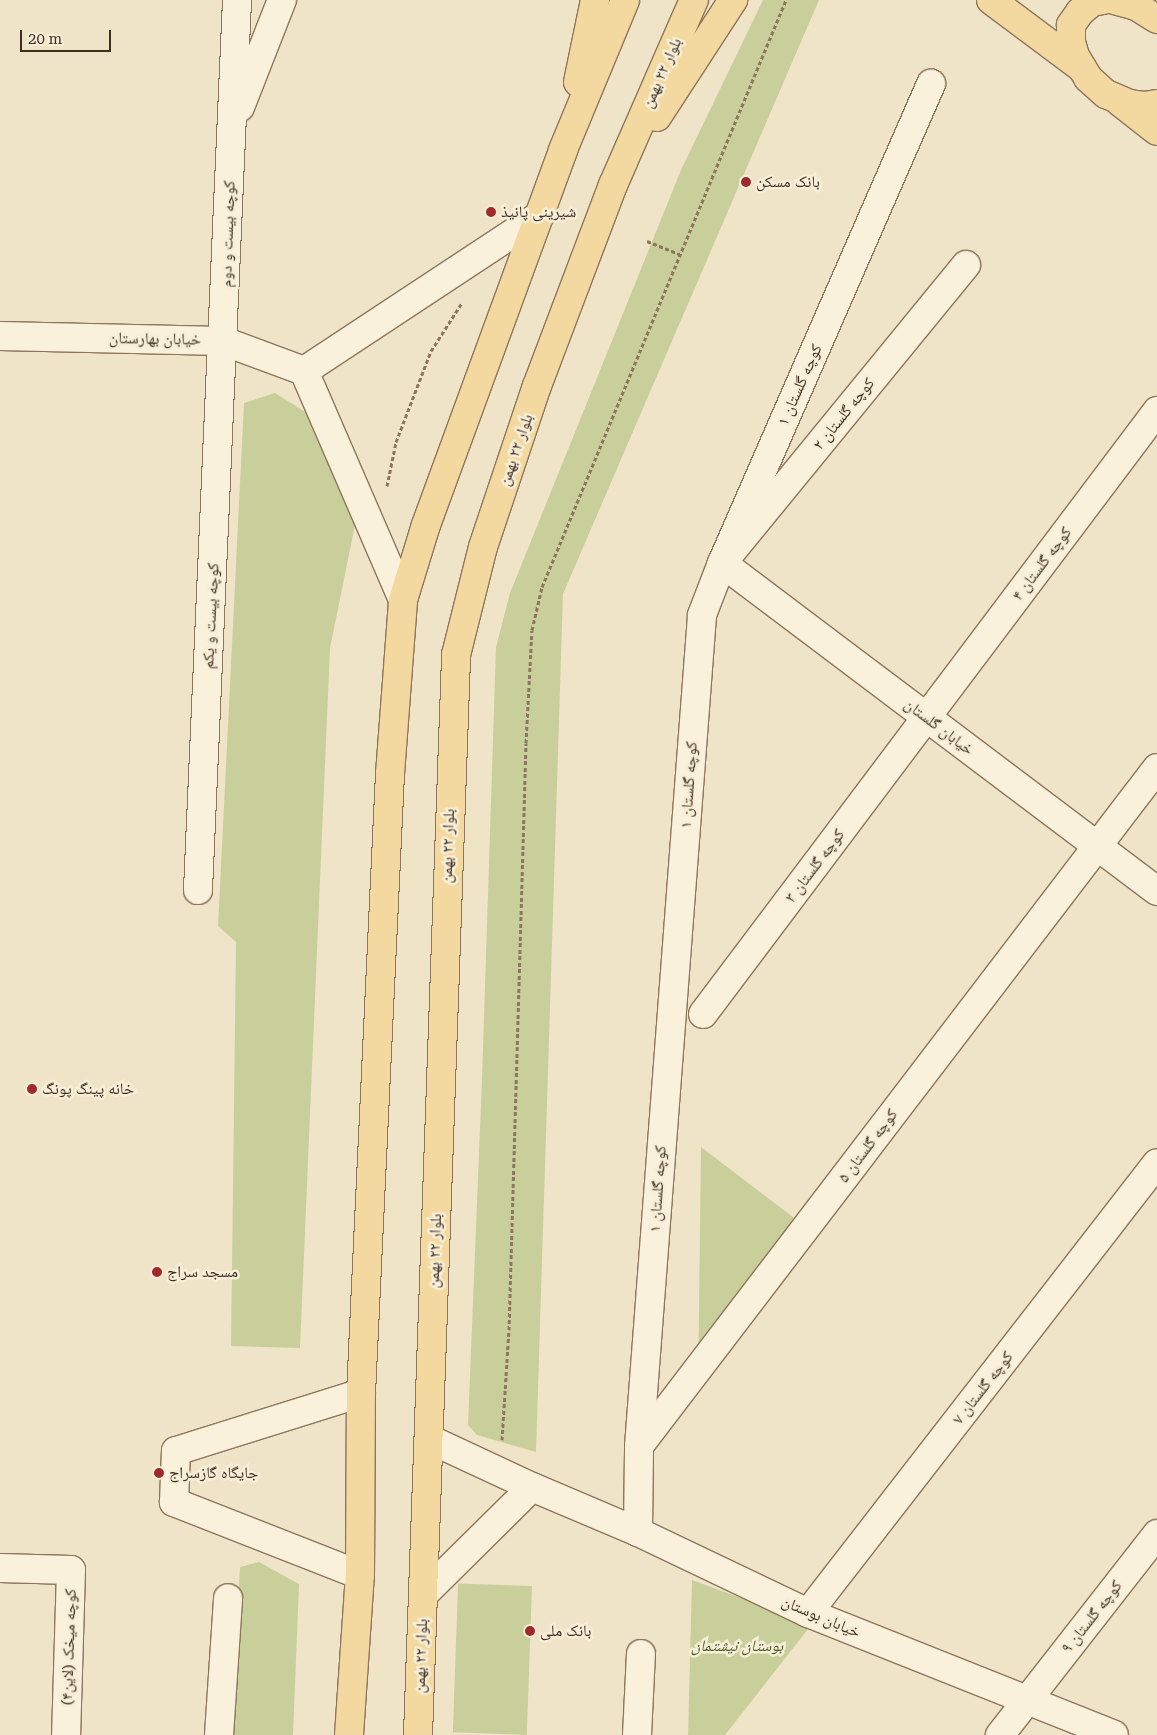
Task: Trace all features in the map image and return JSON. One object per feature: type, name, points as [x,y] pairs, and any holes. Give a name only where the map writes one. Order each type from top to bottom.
[{"type":"main road","points":[[563,150],[595,0]]},
{"type":"main road","points":[[349,1735],[360,1575],[361,1393],[390,774],[403,600],[426,525],[563,150],[625,0]]},
{"type":"main road","name":"بلوار ۲۲ بهمن","points":[[418,1735],[456,654],[487,537],[537,386],[613,185],[694,0]]},
{"type":"main road","points":[[613,185],[733,0]]},
{"type":"main road","points":[[991,0],[1082,68],[1097,86],[1117,99],[1157,131]]},
{"type":"main road","points":[[1082,68],[1071,42],[1071,25],[1080,12],[1092,2],[1104,0]]},
{"type":"main road","points":[[1114,0],[1154,13]]},
{"type":"main road","points":[[1117,99],[1137,105],[1157,104]]},
{"type":"street","name":"کوچه بیست و دوم","points":[[223,341],[237,0]]},
{"type":"street","name":"کوچه بیست و دوم","points":[[232,127],[282,0]]},
{"type":"street","name":"کوچه گلستان ۱","points":[[638,1532],[638,1446],[702,615],[722,563],[931,84]]},
{"type":"street","points":[[403,600],[304,371],[539,216]]},
{"type":"street","name":"کوچه گلستان ۲","points":[[722,563],[966,265]]},
{"type":"street","name":"خیابان بهارستان","points":[[0,336],[223,341],[304,371]]},
{"type":"street","name":"کوچه بیست و یکم","points":[[198,890],[223,341]]},
{"type":"street","name":"کوچه گلستان ۴","points":[[926,717],[1157,412]]},
{"type":"street","name":"خیابان گلستان","points":[[722,563],[1157,891]]},
{"type":"street","name":"کوچه گلستان ۳","points":[[703,1014],[926,717]]},
{"type":"street","name":"کوچه گلستان ۵","points":[[638,1446],[1157,768]]},
{"type":"street","name":"کوچه گلستان ۷","points":[[808,1613],[1157,1163]]},
{"type":"street","points":[[360,1575],[174,1502],[176,1451],[361,1393]]},
{"type":"street","name":"خیابان بوستان","points":[[429,1438],[532,1487],[638,1532],[808,1613],[1114,1735]]},
{"type":"street","points":[[423,1595],[532,1487]]},
{"type":"street","name":"کوچه گلستان ۹","points":[[1000,1735],[1157,1534]]},
{"type":"street","name":"کوچه میخک (لاین۴)","points":[[0,1568],[71,1570],[66,1735]]},
{"type":"street","points":[[219,1735],[228,1598]]},
{"type":"street","points":[[637,1735],[640,1654]]},
{"type":"path","points":[[504,1440],[526,742],[532,630],[542,587],[786,0]]},
{"type":"path","points":[[646,241],[680,254]]},
{"type":"path","points":[[386,493],[396,442],[431,351],[460,308],[463,300]]},
{"type":"green space","points":[[763,0],[819,0],[563,594],[536,1452],[477,1435],[468,1425],[482,1079],[496,647],[510,593],[681,170]]},
{"type":"green space","points":[[275,393],[307,413],[356,520],[330,648],[300,1348],[231,1346],[236,942],[218,926],[244,403]]},
{"type":"green space","points":[[701,1147],[818,1236],[698,1391]]},
{"type":"green space","points":[[259,1562],[299,1584],[293,1735],[231,1735],[240,1567]]},
{"type":"green space","name":"بوستان نیشتمان","points":[[692,1580],[812,1624],[725,1735],[688,1735]]},
{"type":"green space","points":[[458,1583],[532,1586],[527,1735],[453,1732]]},
{"type":"place","name":"بانک مسکن","points":[[746,182]]},
{"type":"place","name":"شیرینی پانیذ","points":[[491,212]]},
{"type":"place","name":"خانه پینگ پونگ","points":[[32,1089]]},
{"type":"place","name":"مسجد سراج","points":[[157,1272]]},
{"type":"place","name":"جایگاه گازسراج","points":[[159,1473]]},
{"type":"place","name":"بانک ملی","points":[[530,1631]]}]
